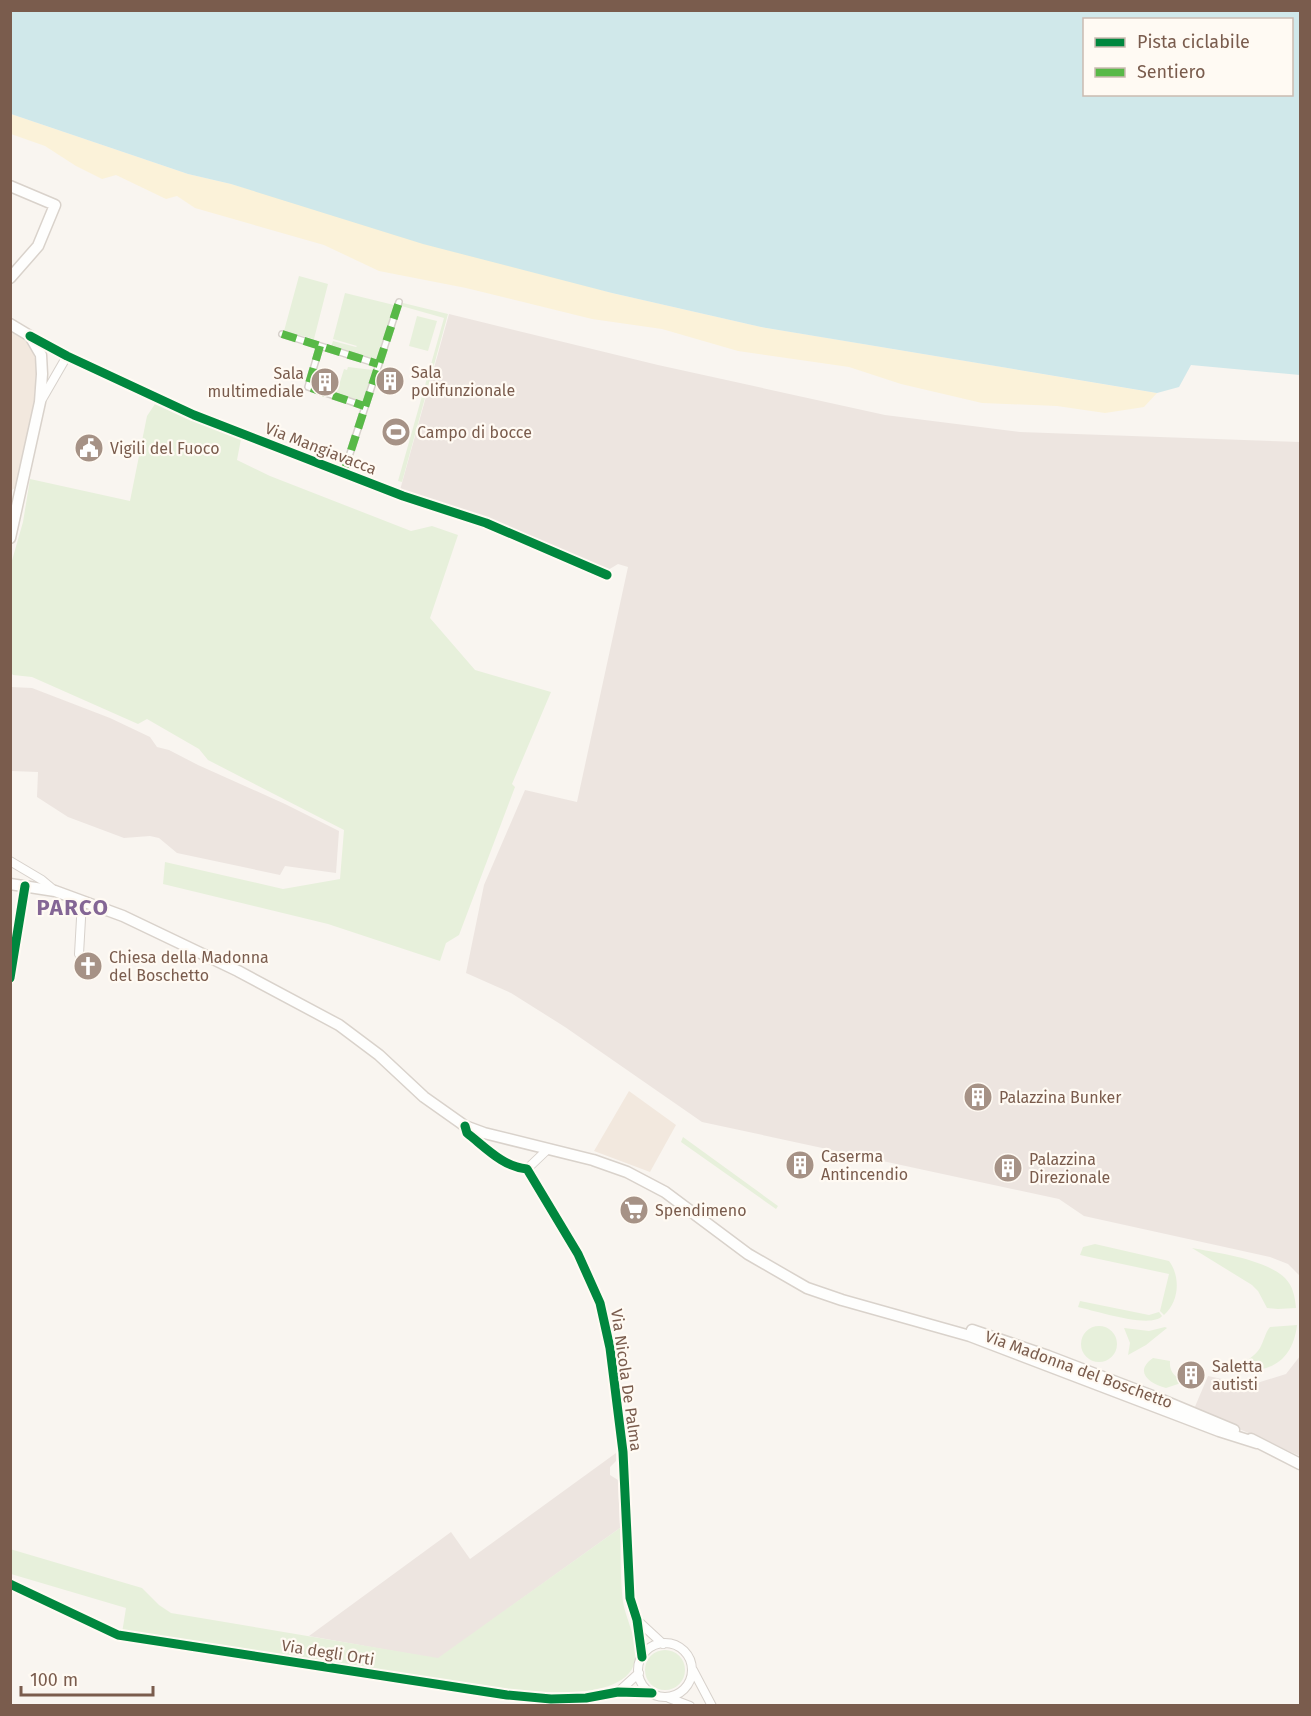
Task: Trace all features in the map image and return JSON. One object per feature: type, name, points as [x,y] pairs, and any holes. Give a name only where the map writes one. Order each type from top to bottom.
[{"type":"main road","points":[[10,186],[55,205],[38,246],[10,278]]},
{"type":"main road","points":[[10,324],[30,336],[41,355],[40,402],[10,538]]},
{"type":"main road","name":"Via Madonna del Boschetto","points":[[10,884],[55,891],[123,916],[238,970],[324,1016],[358,1039],[424,1097],[465,1126],[484,1133],[593,1160],[627,1172],[665,1192],[748,1254],[807,1288],[992,1344],[1219,1431],[1257,1443],[1300,1464]]},
{"type":"street","points":[[344,472],[399,302]]},
{"type":"street","points":[[282,334],[378,364]]},
{"type":"street","name":"Via Mangiavacca","points":[[30,336],[194,416],[438,508],[486,523],[607,575]]},
{"type":"street","points":[[320,346],[308,387],[364,406]]},
{"type":"street","points":[[40,402],[67,356]]},
{"type":"street","points":[[10,861],[42,880],[55,891]]},
{"type":"street","points":[[10,978],[25,886]]},
{"type":"street","points":[[79,954],[82,901]]},
{"type":"street","points":[[465,1126],[467,1133],[515,1168],[527,1169],[548,1149]]},
{"type":"street","name":"Via Nicola De Palma","points":[[527,1169],[578,1254],[600,1304],[610,1348],[623,1452],[630,1598],[637,1620],[642,1657]]},
{"type":"street","name":"Via degli Orti","points":[[10,1584],[122,1636],[507,1695],[563,1699],[586,1698],[618,1692],[651,1693]]},
{"type":"street","points":[[637,1620],[663,1644]]},
{"type":"street","points":[[690,1706],[651,1693],[645,1688],[639,1673],[642,1657],[655,1646],[663,1644],[679,1648],[690,1660],[712,1706]]},
{"type":"street","points":[[668,1697],[683,1691],[691,1676],[692,1668]]},
{"type":"street","points":[[618,1692],[639,1673]]},
{"type":"shaded area","points":[[449,314],[658,365],[885,415],[1020,432],[1300,442],[1300,1276],[1288,1264],[1270,1257],[1084,1216],[1059,1199],[702,1122],[565,1027],[511,993],[466,973],[484,885],[525,790],[577,802],[628,567],[618,564],[608,570],[488,519],[439,505],[400,490]]},
{"type":"shaded area","points":[[11,331],[24,339],[32,349],[36,362],[36,373],[34,402],[15,488],[11,495]]},
{"type":"shaded area","points":[[11,687],[32,688],[110,718],[150,737],[157,747],[169,750],[339,831],[336,873],[285,866],[280,875],[177,853],[159,838],[150,836],[124,838],[68,817],[37,797],[38,772],[11,771]]},
{"type":"shaded area","points":[[629,1091],[676,1125],[650,1172],[594,1151]]},
{"type":"shaded area","points":[[1300,1356],[1300,1456],[1194,1409],[1208,1376],[1236,1382],[1257,1383],[1286,1374]]},
{"type":"shaded area","points":[[616,1453],[616,1461],[610,1467],[610,1475],[618,1480],[620,1528],[438,1659],[309,1636],[451,1532],[470,1559]]},
{"type":"green space","points":[[299,276],[328,284],[314,339],[284,331]]},
{"type":"green space","points":[[345,293],[394,305],[377,360],[331,347],[333,341],[357,346],[333,339]]},
{"type":"green space","points":[[399,302],[448,314],[402,482],[398,481],[444,318],[398,305]]},
{"type":"green space","points":[[417,316],[437,321],[428,351],[409,346]]},
{"type":"green space","points":[[348,367],[373,370],[363,402],[333,391],[336,381],[340,382],[344,369],[347,370]]},
{"type":"green space","points":[[155,404],[241,439],[237,460],[270,476],[411,531],[432,526],[458,535],[430,618],[475,670],[551,692],[512,784],[515,787],[459,935],[446,943],[440,961],[328,924],[163,884],[165,862],[283,889],[340,879],[344,830],[208,760],[199,749],[147,719],[138,724],[32,677],[11,673],[11,564],[23,522],[30,479],[130,501],[147,416]]},
{"type":"green space","points":[[683,1137],[778,1206],[776,1209],[681,1142]]},
{"type":"green space","points":[[1095,1244],[1169,1261],[1175,1274],[1177,1289],[1169,1310],[1164,1315],[1160,1311],[1169,1274],[1080,1255],[1083,1247]]},
{"type":"green space","points":[[1192,1248],[1254,1261],[1276,1271],[1290,1285],[1296,1308],[1267,1308],[1252,1285]]},
{"type":"green space","points":[[1080,1301],[1149,1315],[1159,1312],[1162,1316],[1156,1320],[1147,1321],[1123,1318],[1078,1307]]},
{"type":"green space","points":[[1297,1325],[1289,1351],[1272,1366],[1249,1371],[1222,1368],[1252,1357],[1260,1348],[1270,1327]]},
{"type":"green space","points":[[1099,1326],[1112,1331],[1117,1344],[1112,1357],[1099,1362],[1086,1357],[1081,1344],[1086,1331]]},
{"type":"green space","points":[[1124,1328],[1149,1331],[1167,1328],[1146,1345],[1128,1355],[1130,1343]]},
{"type":"green space","points":[[1153,1358],[1170,1361],[1171,1370],[1175,1376],[1191,1383],[1181,1383],[1166,1388],[1154,1384],[1144,1373],[1147,1363]]},
{"type":"green space","points":[[620,1528],[623,1602],[634,1639],[635,1661],[628,1674],[616,1683],[599,1689],[580,1691],[540,1692],[509,1689],[122,1633],[126,1608],[11,1574],[10,1549],[142,1588],[171,1613],[438,1658]]},
{"type":"green space","points":[[665,1650],[673,1651],[679,1656],[684,1662],[684,1678],[679,1684],[673,1689],[665,1690],[657,1689],[651,1684],[646,1678],[645,1670],[646,1662],[651,1656],[657,1651]]},
{"type":"sand","points":[[11,114],[188,174],[231,184],[612,293],[761,327],[1157,393],[1144,407],[1105,413],[1057,406],[982,403],[901,384],[849,367],[738,351],[662,329],[592,319],[466,288],[379,271],[324,245],[195,208],[177,196],[166,199],[116,175],[102,179],[45,146],[11,134]]},
{"type":"water","points":[[11,10],[1300,11],[1300,375],[1191,365],[1179,387],[1157,393],[761,327],[612,293],[423,244],[231,184],[188,174],[11,114]]},
{"type":"marked path","points":[[344,472],[399,302]]},
{"type":"marked path","points":[[282,334],[378,364]]},
{"type":"marked path","points":[[320,346],[308,387],[364,406]]},
{"type":"cycle path","points":[[30,336],[67,356],[194,415],[403,496],[486,523],[607,575]]},
{"type":"cycle path","points":[[10,978],[25,886]]},
{"type":"cycle path","points":[[465,1126],[467,1133],[495,1156],[527,1169],[578,1254],[600,1303],[610,1348],[623,1452],[630,1598],[637,1620],[642,1657]]},
{"type":"cycle path","points":[[10,1584],[118,1635],[507,1695],[551,1699],[586,1698],[618,1692],[652,1693]]},
{"type":"place","name":"Sala polifunzionale","points":[[390,381]]},
{"type":"place","name":"Sala multimediale","points":[[325,382]]},
{"type":"place","name":"Campo di bocce","points":[[396,432]]},
{"type":"place","name":"Vigili del Fuoco","points":[[89,448]]},
{"type":"place","name":"Chiesa della Madonna del Boschetto","points":[[88,966]]},
{"type":"place","name":"Palazzina Bunker","points":[[978,1097]]},
{"type":"place","name":"Caserma Antincendio","points":[[800,1165]]},
{"type":"place","name":"Palazzina Direzionale","points":[[1008,1168]]},
{"type":"place","name":"Spendimeno","points":[[634,1210]]},
{"type":"place","name":"Saletta autisti","points":[[1191,1375]]},
{"type":"district","name":"PARCO","points":[[73,907]]}]
